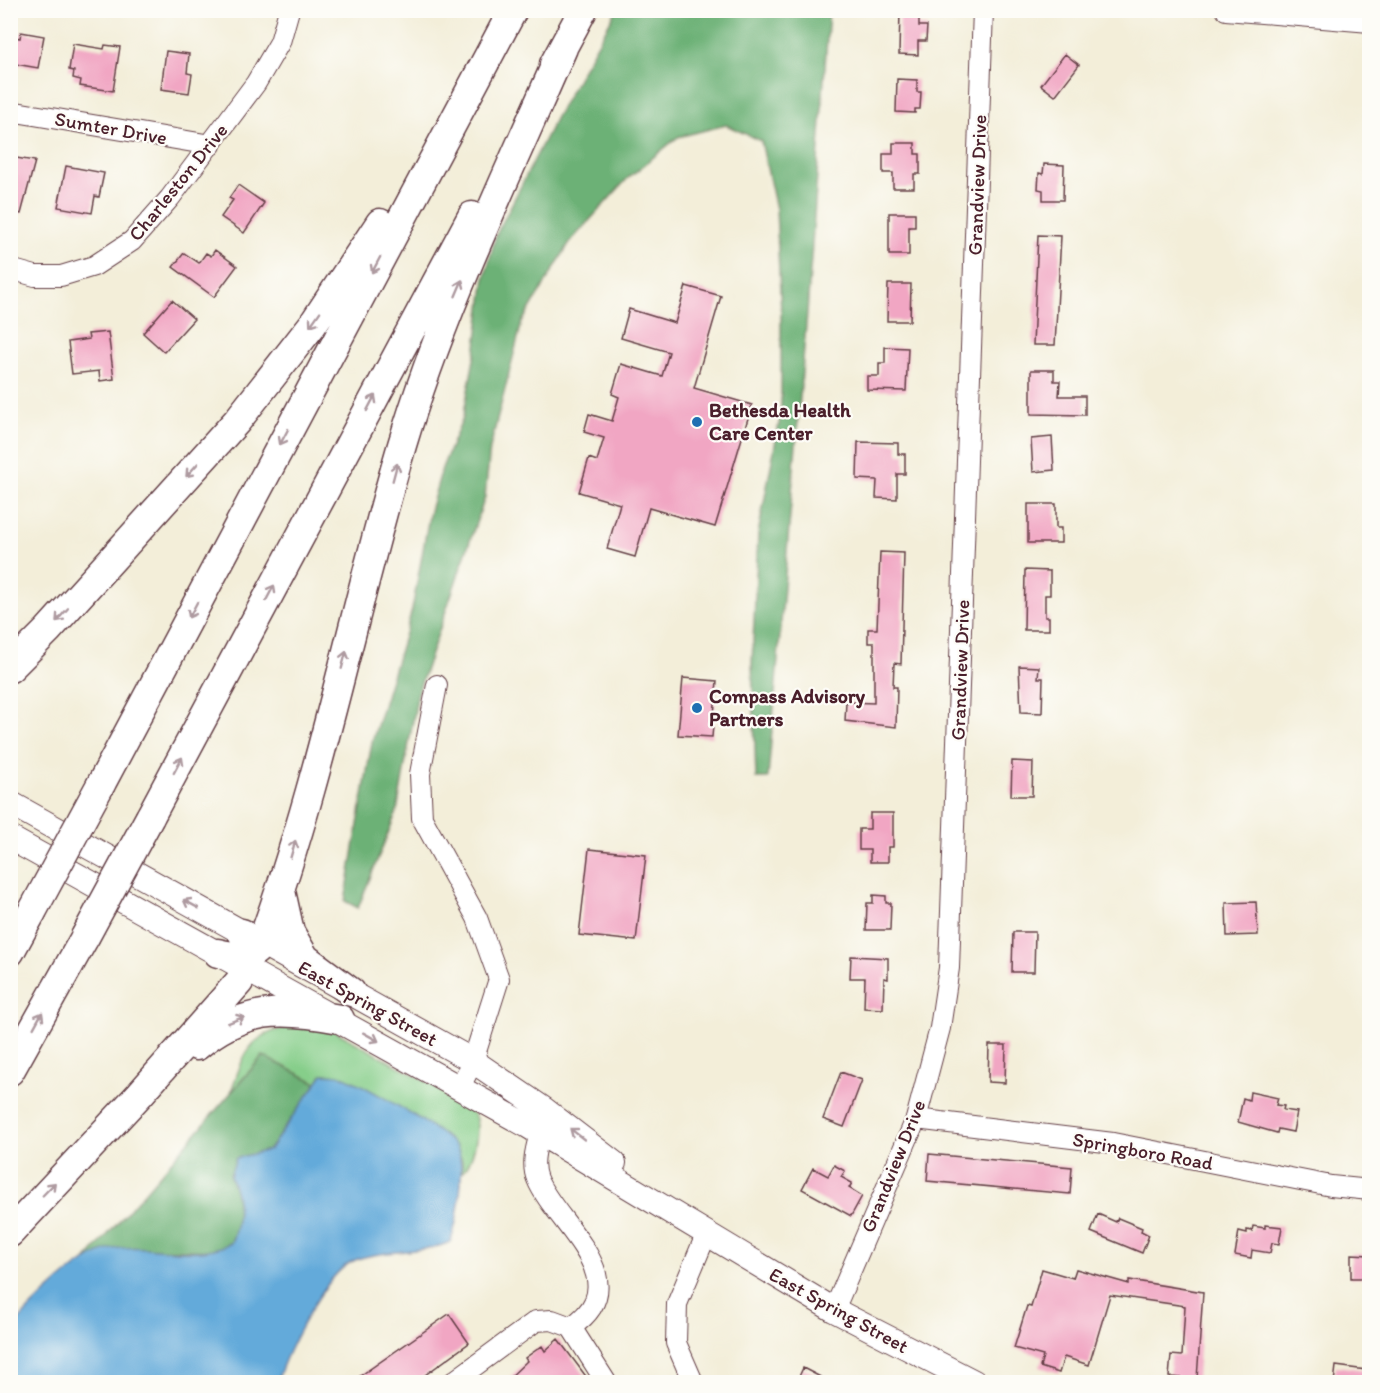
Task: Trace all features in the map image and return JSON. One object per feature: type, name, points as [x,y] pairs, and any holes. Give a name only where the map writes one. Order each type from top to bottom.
[{"type":"highway","points":[[10,952],[513,10]]},
{"type":"highway","points":[[10,1071],[150,817],[583,10]]},
{"type":"highway","points":[[10,1233],[140,1094],[239,982],[249,950],[281,890],[402,444],[442,328],[563,48]]},
{"type":"highway","points":[[10,668],[48,630],[237,421],[313,324],[477,79]]},
{"type":"highway","points":[[281,890],[290,932],[305,958],[351,992]]},
{"type":"highway","points":[[218,952],[230,956],[249,950]]},
{"type":"highway","points":[[140,1094],[211,1035],[240,1018],[287,1011],[340,1019]]},
{"type":"main road","name":"East Spring Street","points":[[10,803],[249,950],[340,1019],[540,1133],[834,1310],[974,1383]]},
{"type":"main road","points":[[10,838],[218,952]]},
{"type":"main road","name":"East Spring Street","points":[[249,950],[351,992],[473,1061],[545,1110],[706,1235]]},
{"type":"street","name":"Charleston Drive","points":[[10,269],[35,276],[61,276],[94,266],[132,241],[211,145],[256,83],[280,42],[289,10]]},
{"type":"street","name":"Grandview Drive","points":[[834,1310],[916,1119],[940,1028],[949,968],[983,10]]},
{"type":"street","points":[[1226,10],[1370,22]]},
{"type":"street","name":"Sumter Drive","points":[[10,111],[211,145]]},
{"type":"street","points":[[437,685],[420,774],[422,818],[477,918],[499,979],[473,1061],[460,1087]]},
{"type":"street","name":"Springboro Road","points":[[916,1119],[1113,1143],[1319,1183],[1370,1190]]},
{"type":"street","points":[[540,1133],[534,1156],[537,1179],[584,1249],[597,1277],[596,1300],[588,1316],[571,1327]]},
{"type":"street","points":[[693,1383],[676,1343],[677,1304],[706,1235]]},
{"type":"street","points":[[453,1383],[536,1321],[552,1320],[571,1327],[606,1383]]},
{"type":"green space","points":[[616,11],[829,11],[807,313],[768,778],[756,778],[752,664],[758,534],[781,413],[781,314],[776,209],[761,141],[726,125],[678,137],[627,179],[570,242],[522,322],[490,448],[485,497],[418,692],[397,811],[358,908],[345,901],[372,742],[412,610],[430,511],[442,468],[463,417],[475,354],[485,277],[496,235],[556,117]]},
{"type":"green space","points":[[304,1023],[333,1030],[467,1104],[475,1116],[477,1130],[473,1154],[462,1173],[462,1161],[456,1146],[413,1115],[381,1097],[323,1074],[317,1083],[263,1056],[231,1092],[247,1052],[254,1044],[272,1032]]},
{"type":"green space","points":[[263,1056],[317,1083],[269,1150],[236,1159],[230,1176],[236,1193],[238,1210],[231,1243],[213,1251],[147,1249],[82,1264]]},
{"type":"water","points":[[323,1074],[342,1076],[367,1088],[436,1130],[456,1147],[461,1166],[461,1179],[456,1222],[450,1242],[440,1246],[361,1258],[340,1270],[307,1317],[288,1353],[277,1382],[11,1382],[11,1329],[57,1282],[86,1260],[112,1249],[201,1251],[231,1243],[238,1210],[236,1193],[230,1176],[236,1158],[269,1150]]},
{"type":"building","points":[[900,10],[919,10],[919,26],[927,26],[926,41],[918,41],[918,55],[899,54]]},
{"type":"building","points":[[21,32],[44,36],[38,68],[10,63],[10,36],[20,38]]},
{"type":"building","points":[[73,44],[104,49],[105,45],[120,47],[113,91],[80,86],[81,80],[73,78],[74,71],[69,70]]},
{"type":"building","points":[[166,51],[189,54],[187,73],[192,74],[189,93],[161,89]]},
{"type":"building","points":[[1065,54],[1079,65],[1055,96],[1041,85]]},
{"type":"building","points":[[897,79],[917,80],[917,92],[921,92],[920,109],[915,109],[915,113],[896,112]]},
{"type":"building","points":[[893,143],[915,143],[915,154],[920,154],[920,174],[914,174],[914,188],[893,188],[893,173],[883,173],[883,154],[893,154]]},
{"type":"building","points":[[10,157],[35,161],[21,214],[10,212]]},
{"type":"building","points":[[1044,164],[1064,165],[1063,200],[1043,200],[1043,190],[1038,189],[1039,173],[1043,174]]},
{"type":"building","points":[[66,166],[104,173],[99,197],[95,196],[92,213],[58,207]]},
{"type":"building","points":[[238,185],[264,203],[244,233],[221,217],[233,200],[229,198]]},
{"type":"building","points":[[889,213],[915,213],[915,227],[909,227],[909,255],[889,255]]},
{"type":"building","points":[[1038,235],[1061,236],[1055,345],[1033,345]]},
{"type":"building","points":[[215,250],[237,266],[214,297],[173,267],[184,253],[199,263],[206,253],[211,256]]},
{"type":"building","points":[[888,284],[911,284],[910,321],[887,321]]},
{"type":"building","name":"Bethesda Health Care Center","points":[[686,286],[721,296],[694,388],[752,405],[715,527],[649,508],[635,557],[607,549],[620,504],[579,492],[589,458],[597,461],[604,438],[584,432],[589,414],[612,421],[619,397],[612,394],[621,364],[662,376],[669,352],[621,338],[629,309],[675,323]]},
{"type":"building","points":[[172,300],[194,319],[164,352],[143,333]]},
{"type":"building","points":[[108,332],[114,379],[100,381],[99,371],[72,374],[68,342],[89,339],[88,334]]},
{"type":"building","points":[[885,347],[908,348],[906,391],[867,390],[867,376],[879,376],[879,363],[885,363]]},
{"type":"building","points":[[1031,370],[1054,370],[1054,381],[1060,381],[1059,396],[1085,396],[1085,415],[1031,414]]},
{"type":"building","points":[[1052,437],[1054,470],[1033,472],[1031,439]]},
{"type":"building","points":[[858,442],[898,443],[898,454],[905,454],[905,474],[897,474],[897,499],[876,498],[877,480],[857,479]]},
{"type":"building","points":[[1028,504],[1056,504],[1056,528],[1061,528],[1061,543],[1028,543]]},
{"type":"building","points":[[880,552],[904,553],[901,664],[894,663],[893,687],[897,687],[896,727],[845,721],[846,702],[874,703],[874,643],[868,643],[868,629],[877,629]]},
{"type":"building","points":[[1025,570],[1050,571],[1050,595],[1045,595],[1045,617],[1049,617],[1049,630],[1024,630]]},
{"type":"building","points":[[1019,666],[1039,667],[1038,678],[1043,678],[1042,713],[1021,712]]},
{"type":"building","name":"Compass Advisory Partners","points":[[683,678],[717,681],[712,737],[678,735]]},
{"type":"building","points":[[1012,761],[1033,762],[1032,796],[1011,796]]},
{"type":"building","points":[[870,813],[893,813],[893,847],[888,847],[888,862],[870,862],[870,850],[859,850],[859,829],[870,829]]},
{"type":"building","points":[[589,849],[646,855],[636,941],[579,935]]},
{"type":"building","points":[[873,895],[886,896],[886,903],[891,903],[890,930],[866,930],[867,903],[873,903]]},
{"type":"building","points":[[1256,902],[1258,935],[1227,936],[1226,903]]},
{"type":"building","points":[[1013,932],[1035,932],[1034,972],[1012,972]]},
{"type":"building","points":[[851,956],[888,958],[888,979],[884,978],[883,1009],[864,1008],[865,978],[850,978]]},
{"type":"building","points":[[989,1045],[1006,1045],[1005,1083],[988,1082]]},
{"type":"building","points":[[841,1072],[862,1080],[844,1127],[823,1119]]},
{"type":"building","points":[[1250,1092],[1278,1098],[1276,1105],[1284,1106],[1283,1110],[1297,1112],[1293,1132],[1278,1129],[1277,1133],[1238,1122],[1243,1098],[1249,1100]]},
{"type":"building","points":[[929,1154],[1072,1167],[1070,1194],[927,1181]]},
{"type":"building","points":[[834,1165],[845,1171],[841,1177],[852,1183],[849,1188],[862,1196],[851,1216],[802,1189],[813,1168],[828,1176]]},
{"type":"building","points":[[1098,1214],[1116,1222],[1118,1218],[1142,1228],[1141,1231],[1149,1235],[1142,1253],[1091,1232]]},
{"type":"building","points":[[1265,1225],[1282,1227],[1279,1244],[1272,1243],[1270,1253],[1252,1250],[1251,1258],[1235,1255],[1239,1231],[1247,1233],[1247,1230],[1252,1231],[1253,1226],[1265,1228]]},
{"type":"building","points":[[1351,1254],[1370,1255],[1370,1278],[1351,1278]]},
{"type":"building","points":[[1042,1269],[1073,1278],[1076,1269],[1129,1284],[1129,1280],[1203,1292],[1197,1379],[1169,1377],[1171,1355],[1182,1356],[1185,1306],[1110,1295],[1089,1365],[1064,1357],[1059,1373],[1040,1367],[1043,1356],[1014,1348],[1027,1306],[1031,1307]]},
{"type":"building","points":[[449,1314],[469,1343],[414,1383],[350,1383]]},
{"type":"building","points":[[558,1339],[591,1383],[504,1383],[527,1361],[525,1358],[542,1346],[545,1351]]},
{"type":"building","points":[[1336,1366],[1366,1370],[1364,1383],[1334,1383]]},
{"type":"building","points":[[803,1368],[832,1383],[796,1383]]},
{"type":"place","name":"Bethesda Health Care Center","points":[[697,422]]},
{"type":"place","name":"Compass Advisory Partners","points":[[697,708]]}]
